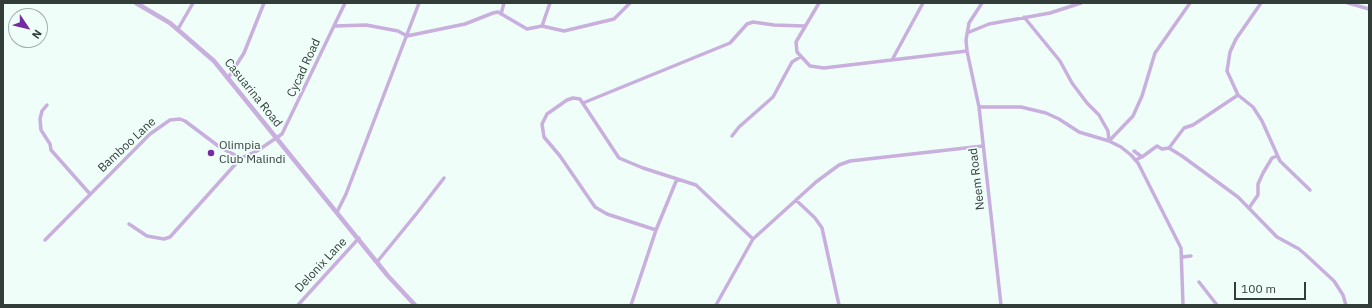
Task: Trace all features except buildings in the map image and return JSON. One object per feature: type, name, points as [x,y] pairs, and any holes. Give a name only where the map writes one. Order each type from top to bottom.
[{"type":"street","name":"Casuarina Road","points":[[136,3],[161,17],[178,29],[214,61],[377,262],[415,305]]},
{"type":"street","points":[[178,29],[193,3]]},
{"type":"street","points":[[228,78],[244,53],[264,3]]},
{"type":"street","name":"Cycad Road","points":[[277,138],[282,134],[290,121],[345,3]]},
{"type":"street","points":[[337,212],[346,194],[419,3]]},
{"type":"street","points":[[501,14],[504,3]]},
{"type":"street","points":[[542,26],[550,3]]},
{"type":"street","points":[[335,26],[366,25],[398,31],[407,36],[465,24],[493,12],[501,14],[527,29],[542,26],[564,31],[599,24],[614,19],[630,3]]},
{"type":"street","points":[[819,3],[804,26],[796,42],[797,52],[800,57],[810,66],[824,68],[967,51]]},
{"type":"street","points":[[892,60],[923,3]]},
{"type":"street","points":[[967,33],[972,17],[982,3]]},
{"type":"street","points":[[967,33],[989,24],[1050,12],[1081,3]]},
{"type":"street","points":[[1109,141],[1133,116],[1142,96],[1155,53],[1190,3]]},
{"type":"street","points":[[1261,3],[1241,30],[1230,52],[1227,70],[1238,95],[1253,107],[1258,114],[1269,134],[1277,156],[1282,164],[1310,190]]},
{"type":"street","points":[[1348,3],[1369,9]]},
{"type":"street","points":[[1024,17],[1060,61],[1072,83],[1098,115],[1108,131],[1109,141]]},
{"type":"street","points":[[583,103],[730,43],[747,24],[753,22],[774,25],[804,26]]},
{"type":"street","name":"Neem Road","points":[[967,33],[967,51],[978,107],[1001,305]]},
{"type":"street","points":[[732,136],[739,127],[773,97],[792,62],[800,57]]},
{"type":"street","points":[[1169,148],[1184,128],[1193,125],[1238,95]]},
{"type":"street","points":[[656,230],[607,214],[595,207],[560,156],[544,137],[542,124],[547,114],[573,98],[580,99],[619,158],[643,168],[698,186],[752,239]]},
{"type":"street","points":[[47,105],[42,111],[40,119],[41,130],[50,144],[51,150],[90,194]]},
{"type":"street","points":[[978,107],[1020,107],[1046,113],[1080,132],[1109,141],[1121,147],[1135,160],[1181,248],[1183,305]]},
{"type":"street","name":"Bamboo Lane","points":[[45,240],[150,134],[170,120],[180,119],[185,121],[221,148],[241,158]]},
{"type":"street","points":[[129,224],[147,236],[164,239],[170,238],[241,158],[257,151],[277,138]]},
{"type":"street","points":[[716,305],[752,239],[832,169],[850,161],[983,146]]},
{"type":"street","points":[[1135,160],[1142,157],[1157,146],[1162,149],[1169,148],[1182,156],[1238,197],[1277,237],[1299,249],[1334,280],[1343,295],[1346,305]]},
{"type":"street","points":[[1134,151],[1142,157]]},
{"type":"street","points":[[1249,208],[1258,195],[1258,184],[1263,173],[1272,158],[1277,156]]},
{"type":"street","points":[[377,262],[444,178]]},
{"type":"street","points":[[631,305],[656,230],[677,179]]},
{"type":"street","points":[[796,200],[815,218],[822,228],[839,305]]},
{"type":"street","name":"Delonix Lane","points":[[298,305],[359,238]]},
{"type":"street","points":[[1182,258],[1192,256]]},
{"type":"street","points":[[1199,282],[1216,305]]},
{"type":"place","name":"Olimpia Club Malindi","points":[[211,153]]}]
